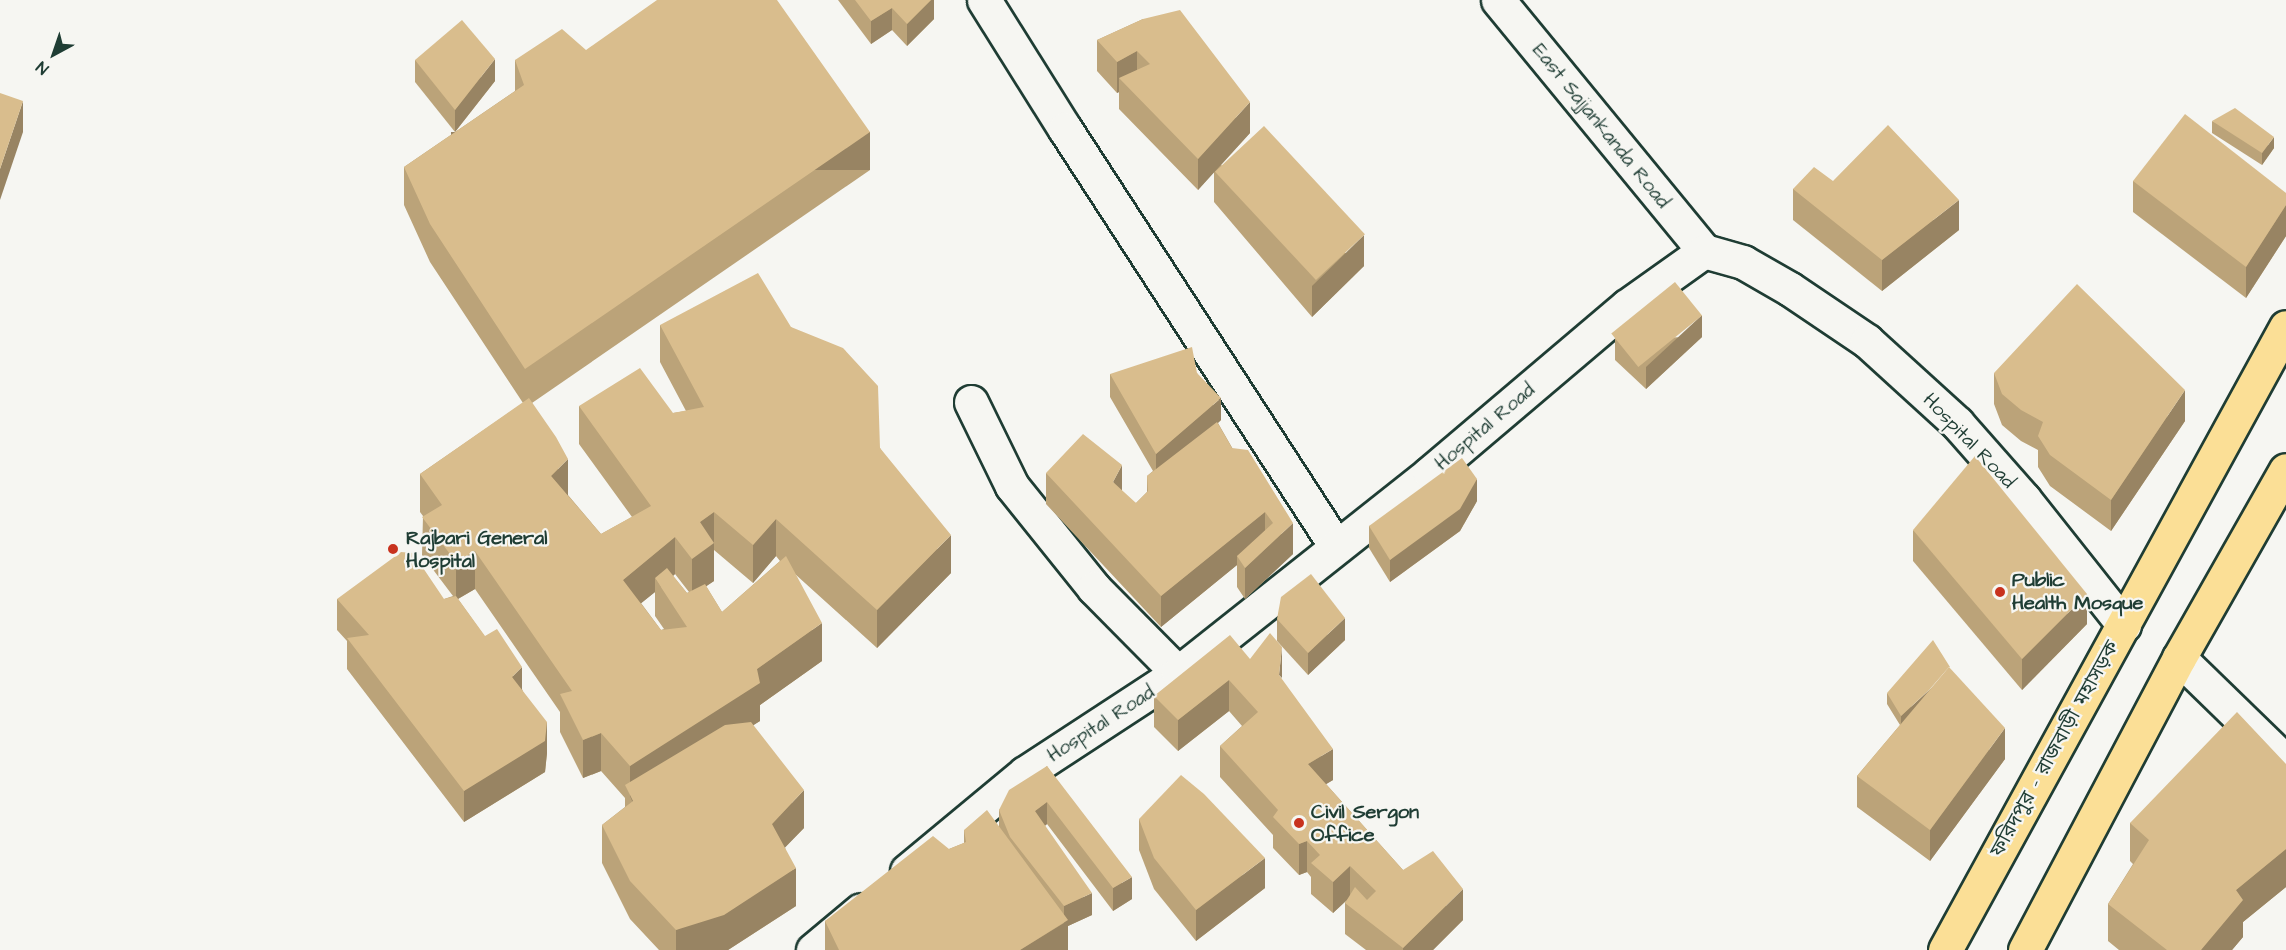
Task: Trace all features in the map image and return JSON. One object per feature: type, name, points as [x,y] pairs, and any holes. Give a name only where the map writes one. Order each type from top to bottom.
[{"type":"main road","name":"ফরিদপুর - রাজবাড়ী মহাসড়ক","points":[[1945,950],[2286,327]]},
{"type":"main road","points":[[2025,950],[2179,658],[2286,470]]},
{"type":"street","points":[[984,0],[1065,129],[1336,546]]},
{"type":"street","name":"East Sajjankanda Road","points":[[1498,0],[1704,251]]},
{"type":"street","name":"Hospital Road","points":[[813,950],[1025,773],[1178,673],[1430,473],[1627,306],[1704,251],[1743,262],[1790,289],[1868,341],[1957,423],[2024,499],[2124,625]]},
{"type":"street","points":[[971,402],[1012,486],[1094,588],[1178,673]]},
{"type":"street","points":[[2179,658],[2286,762]]},
{"type":"building","points":[[657,0],[777,0],[870,132],[525,369],[430,224],[404,167],[524,85],[515,60],[562,29],[586,50]]},
{"type":"building","points":[[855,0],[931,0],[907,24],[892,8],[871,21]]},
{"type":"building","points":[[1180,10],[1250,102],[1198,159],[1119,78],[1150,64],[1137,51],[1117,62],[1097,40],[1143,19]]},
{"type":"building","points":[[462,20],[495,59],[455,110],[415,60]]},
{"type":"building","points":[[0,93],[23,101],[0,169]]},
{"type":"building","points":[[2235,108],[2274,137],[2262,153],[2212,121]]},
{"type":"building","points":[[2185,114],[2286,193],[2286,205],[2246,267],[2133,181]]},
{"type":"building","points":[[1888,125],[1959,200],[1882,260],[1793,189],[1814,167],[1833,181]]},
{"type":"building","points":[[1264,126],[1365,234],[1316,280],[1215,172]]},
{"type":"building","points":[[758,273],[791,327],[843,348],[878,386],[880,448],[951,535],[877,610],[776,519],[753,545],[714,512],[700,522],[714,543],[692,559],[675,537],[623,580],[661,630],[687,627],[655,578],[667,568],[687,593],[705,584],[722,612],[786,556],[822,623],[757,669],[760,683],[630,766],[601,733],[583,740],[560,694],[572,691],[475,551],[456,562],[422,517],[442,505],[420,474],[529,398],[568,459],[551,476],[601,534],[651,506],[579,406],[640,368],[673,413],[704,407],[660,325]]},
{"type":"building","points":[[1675,282],[1702,315],[1638,367],[1611,334]]},
{"type":"building","points":[[2077,284],[2185,390],[2111,500],[2050,455],[2038,436],[2043,422],[2021,410],[2002,394],[1994,373]]},
{"type":"building","points":[[1192,347],[1197,373],[1221,398],[1156,454],[1110,374]]},
{"type":"building","points":[[1217,422],[1232,448],[1248,450],[1293,523],[1245,568],[1237,556],[1273,523],[1265,512],[1161,596],[1046,473],[1083,434],[1122,465],[1113,482],[1136,503],[1148,491],[1147,476]]},
{"type":"building","name":"Public Health Mosque","points":[[1975,456],[2087,594],[2022,659],[1913,530]]},
{"type":"building","points":[[1462,458],[1477,479],[1460,509],[1390,560],[1369,526]]},
{"type":"building","name":"Rajbari General Hospital","points":[[401,552],[413,553],[444,599],[456,596],[485,636],[497,629],[522,667],[512,677],[547,722],[545,741],[464,791],[347,638],[369,635],[337,599]]},
{"type":"building","points":[[1311,574],[1345,618],[1308,653],[1277,619],[1281,597]]},
{"type":"building","points":[[1270,633],[1282,647],[1279,675],[1333,749],[1308,764],[1403,870],[1433,851],[1463,889],[1403,948],[1345,903],[1355,887],[1367,900],[1376,891],[1350,866],[1333,882],[1311,863],[1320,855],[1307,841],[1299,844],[1273,817],[1278,810],[1220,746],[1258,712],[1229,680],[1178,720],[1154,696],[1230,635],[1250,659]]},
{"type":"building","points":[[1933,640],[1950,667],[1901,716],[1887,693]]},
{"type":"building","points":[[1949,667],[2005,728],[1930,830],[1857,776]]},
{"type":"building","points":[[2237,712],[2286,764],[2286,849],[2236,890],[2243,900],[2201,950],[2167,950],[2108,904],[2149,840],[2130,823]]},
{"type":"building","points":[[751,722],[804,790],[772,824],[796,868],[724,915],[676,930],[630,881],[602,825],[633,801],[625,785],[725,725]]},
{"type":"building","points":[[1047,766],[1132,877],[1113,888],[1047,802],[1035,811],[1092,893],[1064,906],[1010,837],[999,810],[1009,790]]},
{"type":"building","points":[[1181,775],[1204,794],[1265,858],[1196,910],[1154,858],[1139,819]]},
{"type":"building","points":[[987,810],[1068,920],[1020,950],[839,950],[825,921],[933,836],[949,849],[966,842],[964,830]]},
{"type":"place","name":"Rajbari General Hospital","points":[[393,549]]},
{"type":"place","name":"Public Health Mosque","points":[[2000,592]]},
{"type":"place","name":"Civil Sergon Office","points":[[1299,823]]}]
